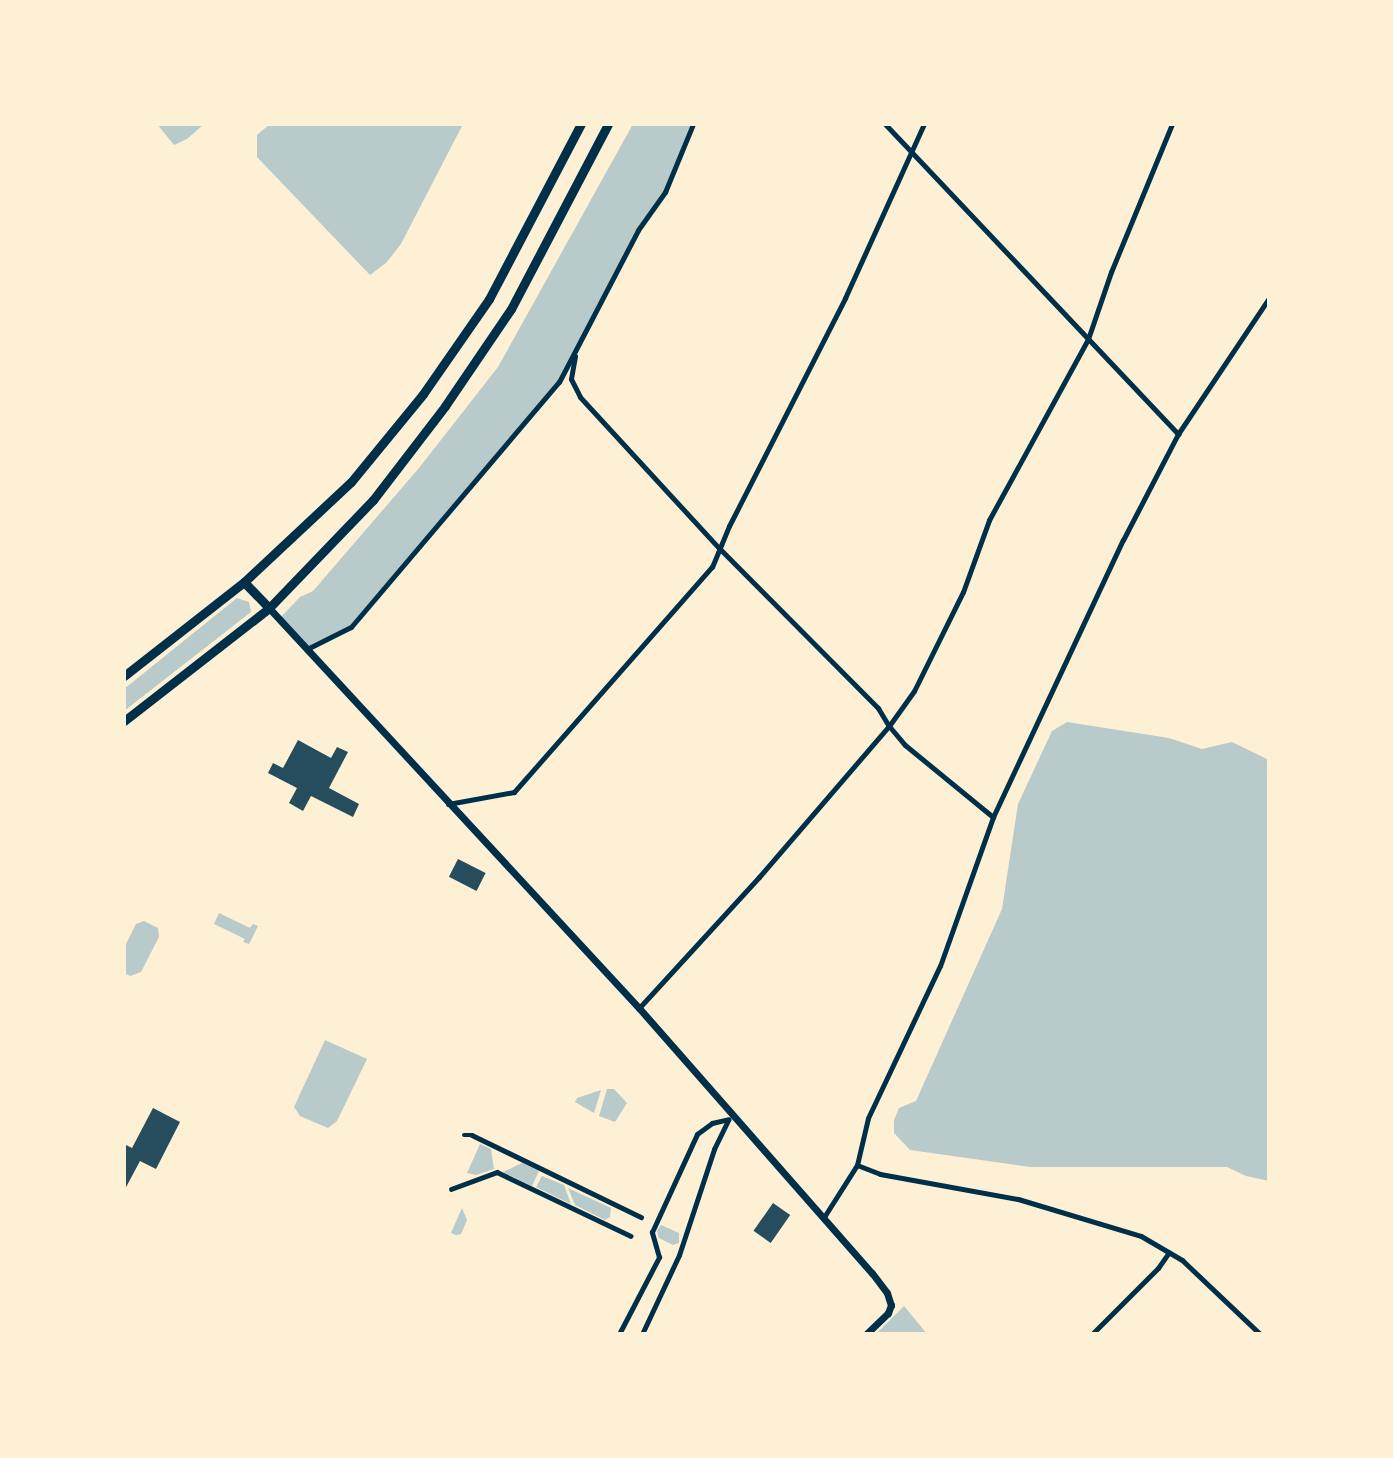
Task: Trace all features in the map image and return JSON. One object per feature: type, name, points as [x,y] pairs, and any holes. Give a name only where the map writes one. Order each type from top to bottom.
[{"type":"main road","points":[[124,676],[244,582],[351,482],[423,394],[489,299],[581,124]]},
{"type":"main road","points":[[124,721],[269,608],[373,500],[445,406],[511,309],[608,124]]},
{"type":"main road","points":[[244,582],[269,608]]},
{"type":"street","points":[[307,649],[351,627],[559,382],[638,230],[666,192],[693,124]]},
{"type":"street","points":[[886,124],[1178,435]]},
{"type":"street","points":[[448,804],[514,792],[712,567],[719,548],[845,298],[913,154],[924,124]]},
{"type":"street","points":[[639,1008],[759,877],[889,726],[914,691],[963,592],[989,520],[1030,452],[1058,391],[1088,340],[1111,272],[1172,124]]},
{"type":"street","points":[[824,1217],[857,1164],[868,1118],[940,966],[993,817],[1123,540],[1178,435],[1269,298]]},
{"type":"street","points":[[576,350],[571,379],[580,397],[719,548],[878,708],[905,745],[993,817]]},
{"type":"street","points":[[269,608],[639,1008],[824,1217],[890,1299],[889,1311],[866,1334]]},
{"type":"street","points":[[620,1334],[659,1257],[652,1232],[697,1135],[712,1124],[732,1116]]},
{"type":"street","points":[[642,1334],[680,1255],[718,1138],[732,1116]]},
{"type":"street","points":[[464,1135],[472,1135],[641,1217]]},
{"type":"street","points":[[857,1164],[880,1174],[1018,1199],[1141,1236],[1182,1260],[1260,1334]]},
{"type":"street","points":[[451,1189],[497,1172],[631,1236]]},
{"type":"street","points":[[1092,1334],[1158,1268],[1169,1252]]},
{"type":"shaded area","points":[[157,124],[204,124],[187,139],[174,145]]},
{"type":"shaded area","points":[[270,124],[463,124],[401,244],[386,263],[370,275],[257,157],[257,135]]},
{"type":"shaded area","points":[[633,124],[693,124],[665,192],[638,230],[559,382],[351,627],[307,649],[279,619],[300,597],[313,591],[419,468],[498,367]]},
{"type":"shaded area","points":[[237,598],[249,602],[251,612],[124,711],[124,689]]},
{"type":"shaded area","points":[[1067,722],[1169,738],[1202,749],[1232,742],[1269,760],[1269,1181],[1246,1176],[1227,1167],[1030,1167],[910,1150],[894,1133],[894,1120],[899,1108],[916,1101],[1002,909],[1018,804],[1052,731]]},
{"type":"shaded area","points":[[219,913],[250,928],[253,924],[258,926],[249,944],[243,942],[245,939],[214,924]]},
{"type":"shaded area","points":[[144,921],[158,928],[159,937],[141,972],[130,976],[124,973],[124,948],[136,924]]},
{"type":"shaded area","points":[[325,1040],[367,1059],[337,1121],[328,1128],[300,1116],[294,1107]]},
{"type":"shaded area","points":[[607,1089],[614,1089],[627,1103],[615,1122],[599,1116]]},
{"type":"shaded area","points":[[601,1090],[594,1113],[575,1102],[577,1098]]},
{"type":"shaded area","points":[[480,1144],[491,1149],[494,1169],[476,1175],[467,1173]]},
{"type":"shaded area","points":[[522,1163],[539,1171],[532,1186],[503,1172]]},
{"type":"shaded area","points":[[542,1176],[564,1185],[571,1204],[536,1187]]},
{"type":"shaded area","points":[[568,1188],[611,1208],[610,1217],[605,1220],[575,1205]]},
{"type":"shaded area","points":[[462,1208],[467,1220],[461,1234],[456,1235],[451,1233]]},
{"type":"shaded area","points":[[661,1225],[679,1233],[679,1243],[673,1245],[659,1238],[657,1231]]},
{"type":"shaded area","points":[[904,1306],[927,1334],[876,1334]]},
{"type":"building","points":[[298,740],[331,758],[337,747],[348,752],[329,788],[359,804],[353,817],[311,796],[303,811],[289,803],[297,788],[268,773],[273,763],[283,768]]},
{"type":"building","points":[[458,859],[486,873],[477,891],[449,877]]},
{"type":"building","points":[[153,1108],[180,1122],[156,1169],[140,1161],[124,1191],[124,1144],[132,1148]]},
{"type":"building","points":[[773,1203],[790,1215],[771,1243],[753,1231]]}]
